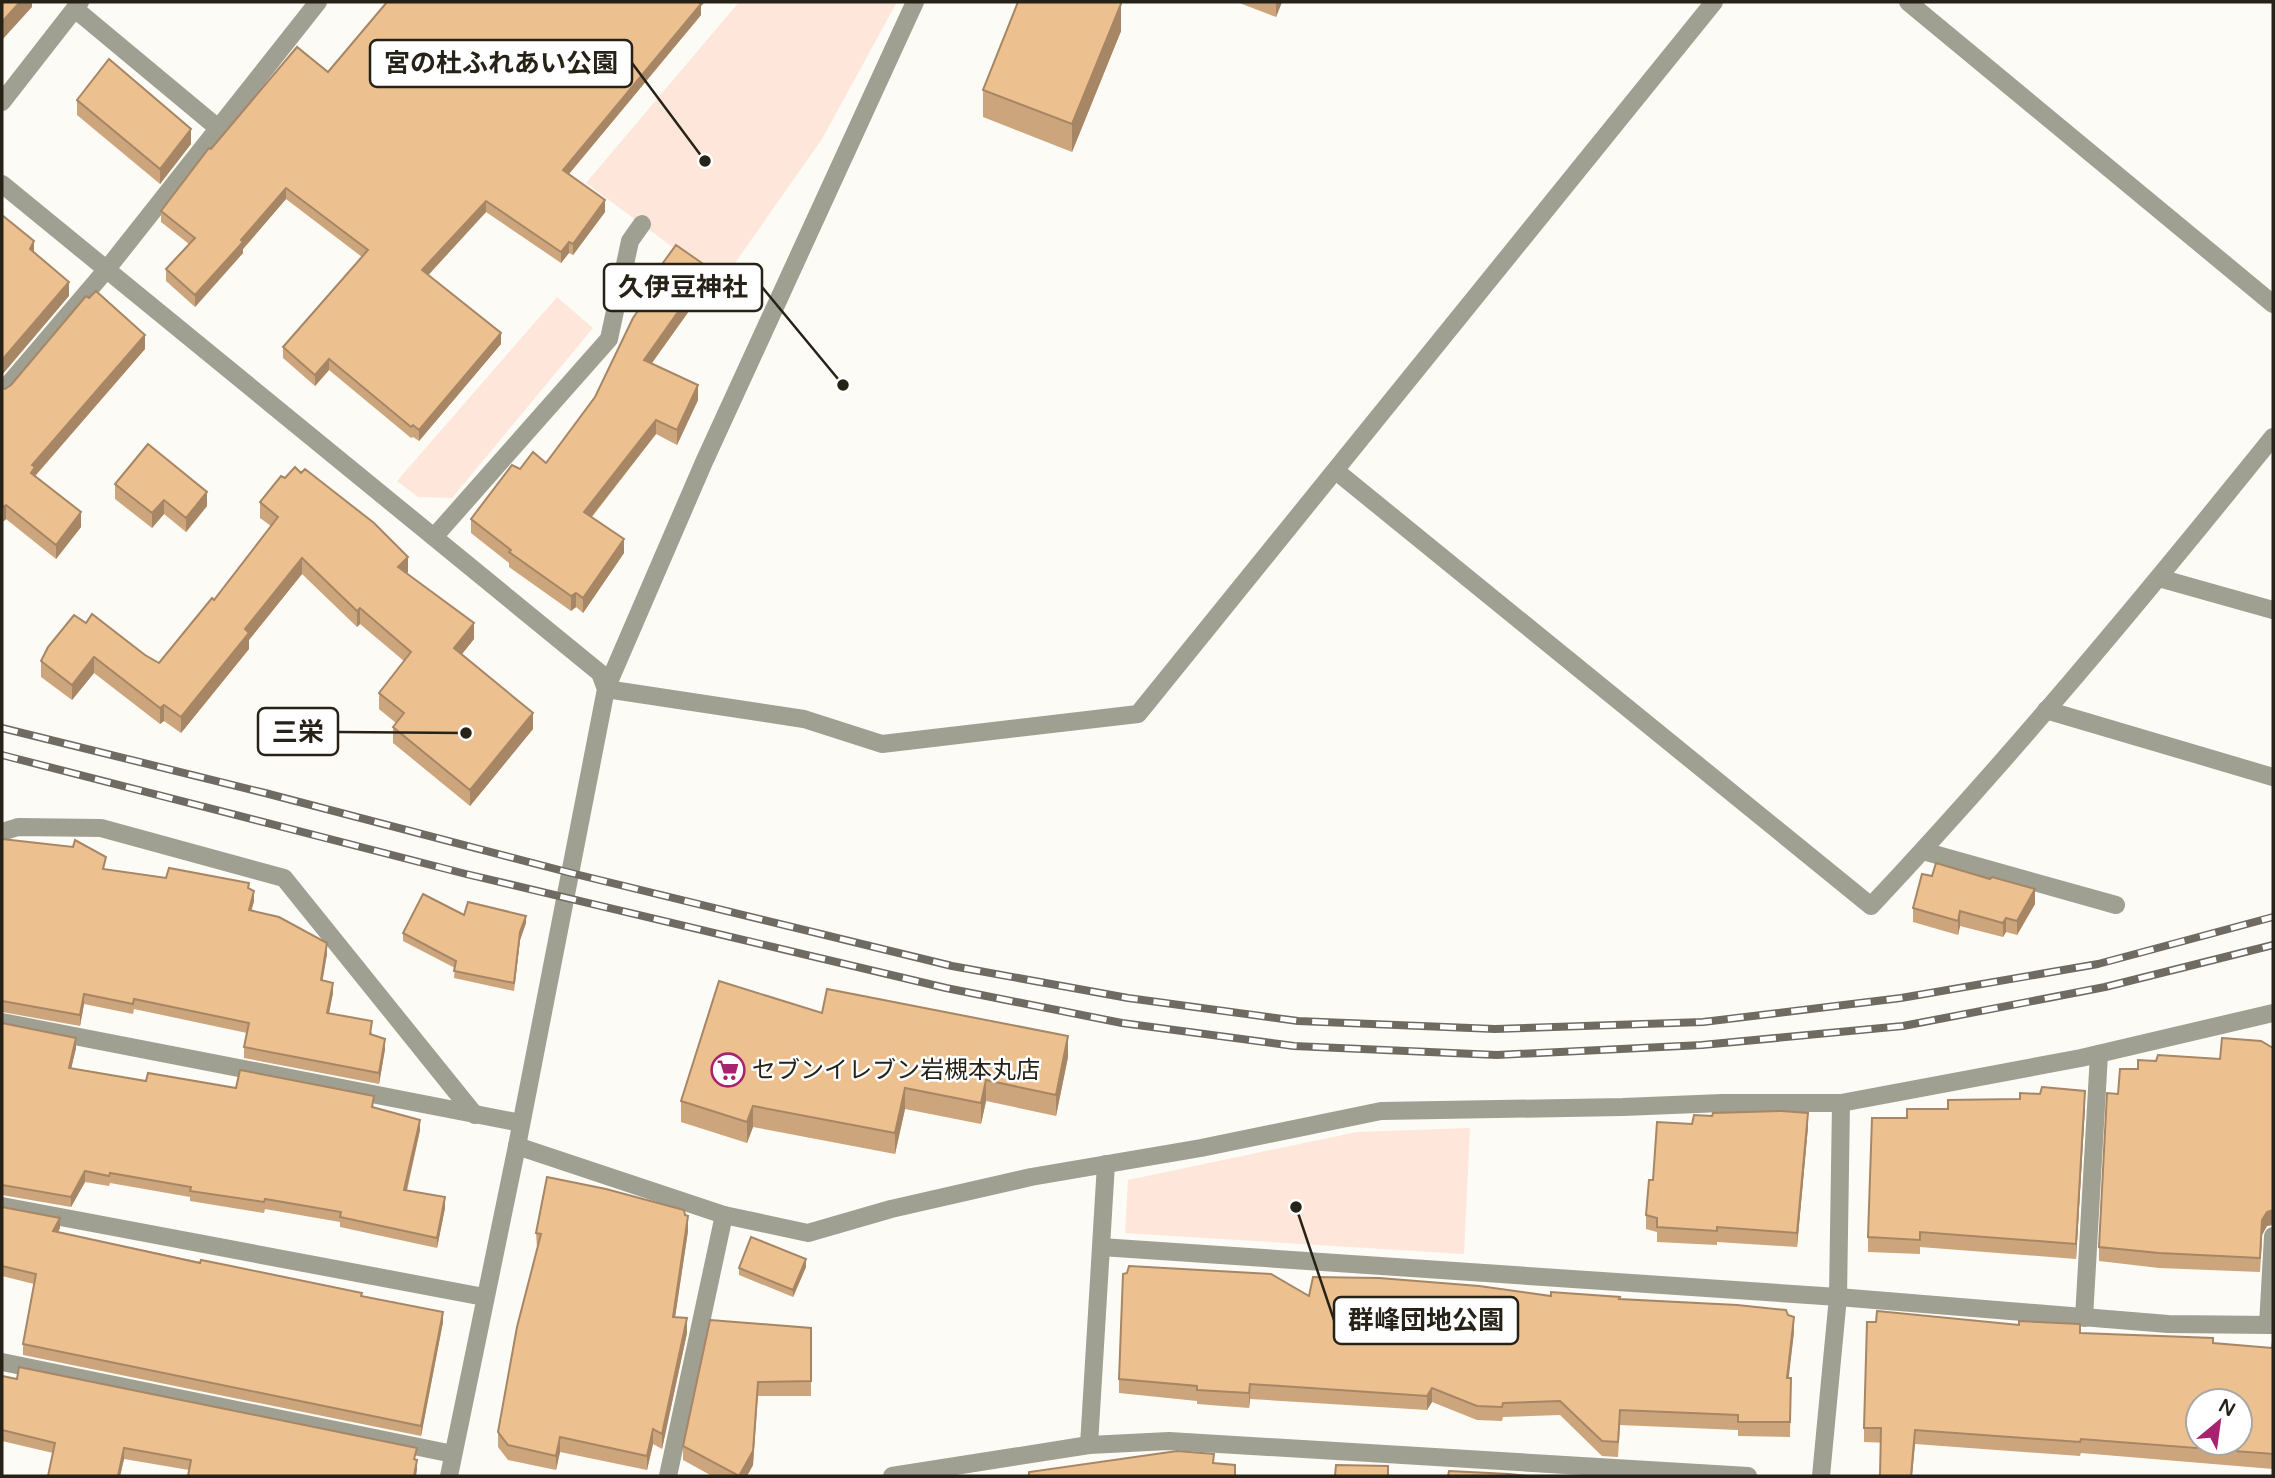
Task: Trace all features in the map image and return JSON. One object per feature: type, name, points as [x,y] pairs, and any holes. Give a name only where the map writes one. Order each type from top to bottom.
[{"type":"street","points":[[2,392],[107,270],[318,2]]},
{"type":"street","points":[[449,1476],[517,1146],[606,689],[704,462],[915,2]]},
{"type":"street","points":[[606,689],[804,719],[882,744],[1138,714],[1714,2]]},
{"type":"street","points":[[1908,2],[2273,304]]},
{"type":"street","points":[[2,102],[78,5],[218,128]]},
{"type":"street","points":[[2,184],[600,673],[606,689]]},
{"type":"street","points":[[434,537],[609,338],[630,240],[642,224]]},
{"type":"street","points":[[1336,471],[1871,906],[1923,851],[2046,710],[2159,578],[2273,437]]},
{"type":"street","points":[[2159,578],[2273,610]]},
{"type":"street","points":[[2046,710],[2273,777]]},
{"type":"street","points":[[2,832],[18,827],[102,828],[284,878],[475,1115]]},
{"type":"street","points":[[1923,851],[2116,905]]},
{"type":"street","points":[[517,1146],[724,1215],[808,1233],[891,1209],[1031,1177],[1201,1148],[1381,1111],[1623,1107],[1722,1102],[1841,1103],[2099,1054],[2273,1013]]},
{"type":"street","points":[[2,1022],[521,1123]]},
{"type":"street","points":[[2084,1318],[2099,1054]]},
{"type":"street","points":[[1821,1476],[1838,1297],[1841,1103]]},
{"type":"street","points":[[1089,1445],[1106,1164]]},
{"type":"street","points":[[2,1206],[484,1297]]},
{"type":"street","points":[[668,1476],[724,1215]]},
{"type":"street","points":[[1101,1247],[1838,1297],[2168,1324],[2271,1325],[2273,1236]]},
{"type":"street","points":[[2,1362],[453,1454]]},
{"type":"street","points":[[892,1476],[1089,1445],[1169,1441],[1748,1476]]},
{"type":"shaded area","points":[[739,2],[897,2],[822,139],[721,283],[586,183]]},
{"type":"shaded area","points":[[557,297],[593,328],[452,498],[418,497],[397,481]]},
{"type":"shaded area","points":[[1470,1128],[1464,1254],[1125,1233],[1128,1180],[1357,1132]]},
{"type":"building","points":[[2,2],[20,2],[2,22]]},
{"type":"building","points":[[387,2],[701,4],[563,170],[605,200],[573,244],[569,242],[561,252],[486,201],[422,270],[501,333],[419,430],[413,425],[411,427],[329,359],[315,375],[283,347],[368,250],[286,188],[241,240],[243,242],[195,295],[166,269],[195,238],[161,211],[209,148],[211,149],[297,47],[328,72]]},
{"type":"building","points":[[1018,2],[1121,4],[1072,124],[983,90]]},
{"type":"building","points":[[109,59],[191,129],[160,169],[77,100]]},
{"type":"building","points":[[2,215],[34,241],[30,249],[69,282],[2,360]]},
{"type":"building","points":[[676,245],[709,268],[644,360],[698,385],[677,430],[656,420],[584,512],[624,539],[583,598],[576,593],[571,596],[509,552],[511,550],[471,519],[512,465],[520,469],[533,452],[546,463],[595,397],[633,318],[644,302],[638,297]]},
{"type":"building","points":[[96,291],[145,335],[32,465],[35,467],[31,473],[81,512],[56,545],[6,505],[2,505],[2,388],[11,385],[86,296],[89,298]]},
{"type":"building","points":[[148,444],[207,492],[186,518],[164,500],[152,513],[115,484]]},
{"type":"building","points":[[295,467],[301,473],[305,469],[374,523],[408,557],[398,567],[474,623],[454,648],[533,713],[470,790],[393,727],[404,713],[379,693],[411,652],[360,608],[357,611],[302,558],[245,629],[249,633],[181,717],[164,705],[160,708],[94,657],[72,685],[41,661],[48,647],[74,615],[86,623],[92,614],[159,663],[212,598],[214,600],[278,517],[260,502],[281,476],[285,478]]},
{"type":"building","points":[[2,839],[73,847],[75,840],[106,857],[103,869],[166,878],[169,868],[249,883],[248,888],[254,891],[249,910],[279,917],[327,943],[321,980],[333,983],[327,1013],[372,1021],[370,1034],[385,1039],[379,1073],[244,1047],[249,1023],[134,999],[133,1004],[84,994],[80,1015],[2,1001]]},
{"type":"building","points":[[1936,863],[2035,889],[2017,921],[2006,918],[2003,923],[1960,911],[1958,921],[1913,908],[1922,874],[1932,876]]},
{"type":"building","points":[[423,894],[464,915],[468,902],[526,916],[520,932],[514,983],[454,971],[456,961],[403,933]]},
{"type":"building","points":[[719,981],[822,1013],[827,989],[1068,1036],[1056,1095],[986,1080],[981,1103],[905,1088],[895,1133],[753,1106],[747,1122],[681,1101]]},
{"type":"building","points":[[2,1023],[76,1038],[69,1068],[146,1081],[148,1073],[236,1088],[240,1070],[374,1096],[372,1107],[420,1120],[404,1190],[445,1197],[437,1238],[340,1217],[341,1212],[265,1199],[264,1202],[190,1191],[191,1187],[110,1173],[109,1176],[85,1171],[71,1197],[2,1185]]},
{"type":"building","points":[[2222,1038],[2261,1041],[2273,1048],[2273,1210],[2267,1212],[2262,1220],[2260,1258],[2099,1247],[2107,1093],[2118,1094],[2120,1069],[2138,1069],[2138,1060],[2156,1061],[2158,1055],[2220,1059]]},
{"type":"building","points":[[2042,1087],[2085,1091],[2076,1244],[1920,1232],[1920,1240],[1868,1237],[1872,1118],[1907,1118],[1907,1109],[1948,1109],[1948,1100],[2020,1099],[2020,1093],[2040,1094]]},
{"type":"building","points":[[1782,1111],[1808,1113],[1797,1233],[1717,1227],[1717,1231],[1657,1227],[1657,1218],[1646,1215],[1649,1180],[1653,1180],[1657,1122],[1692,1124],[1694,1115]]},
{"type":"building","points":[[547,1177],[606,1189],[684,1210],[688,1216],[673,1317],[687,1318],[662,1434],[653,1429],[647,1456],[560,1437],[556,1456],[508,1445],[498,1432],[517,1327],[541,1234],[536,1233]]},
{"type":"building","points":[[2,1207],[60,1218],[53,1231],[200,1263],[201,1260],[362,1293],[361,1296],[443,1312],[421,1426],[23,1344],[36,1274],[2,1266]]},
{"type":"building","points":[[751,1237],[806,1259],[793,1290],[739,1268]]},
{"type":"building","points":[[1129,1266],[1271,1274],[1309,1296],[1313,1277],[1379,1278],[1479,1286],[1551,1296],[1551,1292],[1786,1310],[1788,1315],[1794,1317],[1787,1378],[1791,1378],[1790,1422],[1738,1422],[1738,1415],[1620,1410],[1618,1442],[1602,1441],[1560,1401],[1503,1403],[1502,1407],[1477,1406],[1432,1388],[1427,1396],[1250,1384],[1249,1393],[1197,1390],[1197,1386],[1119,1379],[1123,1274],[1127,1273]]},
{"type":"building","points":[[1877,1311],[2019,1325],[2019,1321],[2080,1324],[2080,1333],[2213,1338],[2213,1343],[2272,1348],[2273,1342],[2273,1454],[2254,1453],[2254,1387],[2184,1387],[2184,1447],[1915,1430],[1911,1476],[1880,1476],[1881,1428],[1864,1428],[1867,1322],[1876,1322]]},
{"type":"building","points":[[710,1320],[811,1328],[811,1381],[758,1382],[753,1451],[739,1476],[683,1446]]},
{"type":"building","points":[[19,1367],[417,1448],[414,1476],[188,1476],[191,1460],[124,1448],[118,1476],[48,1476],[55,1443],[2,1430],[2,1376],[17,1379]]},
{"type":"building","points":[[1177,1451],[1214,1454],[1213,1463],[1235,1465],[1235,1476],[1029,1476],[1029,1472]]},
{"type":"building","points":[[1336,1465],[1388,1466],[1388,1476],[1335,1476]]},
{"type":"building","points":[[1449,1471],[1509,1474],[1528,1476],[1448,1476]]},
{"type":"railway","points":[[2,728],[571,873],[952,966],[1128,998],[1298,1021],[1495,1029],[1703,1022],[1901,998],[2098,964],[2273,917]]},
{"type":"railway","points":[[2,755],[466,874],[946,988],[1122,1023],[1294,1046],[1497,1055],[1702,1045],[1903,1026],[2105,987],[2273,945]]},
{"type":"place","name":"宮の杜ふれあい公園","points":[[705,161]]},
{"type":"place","name":"久伊豆神社","points":[[843,385]]},
{"type":"place","name":"三栄","points":[[466,733]]},
{"type":"place","name":"セブンイレブン岩槻本丸店","points":[[728,1070]]},
{"type":"place","name":"群峰団地公園","points":[[1296,1207]]}]
